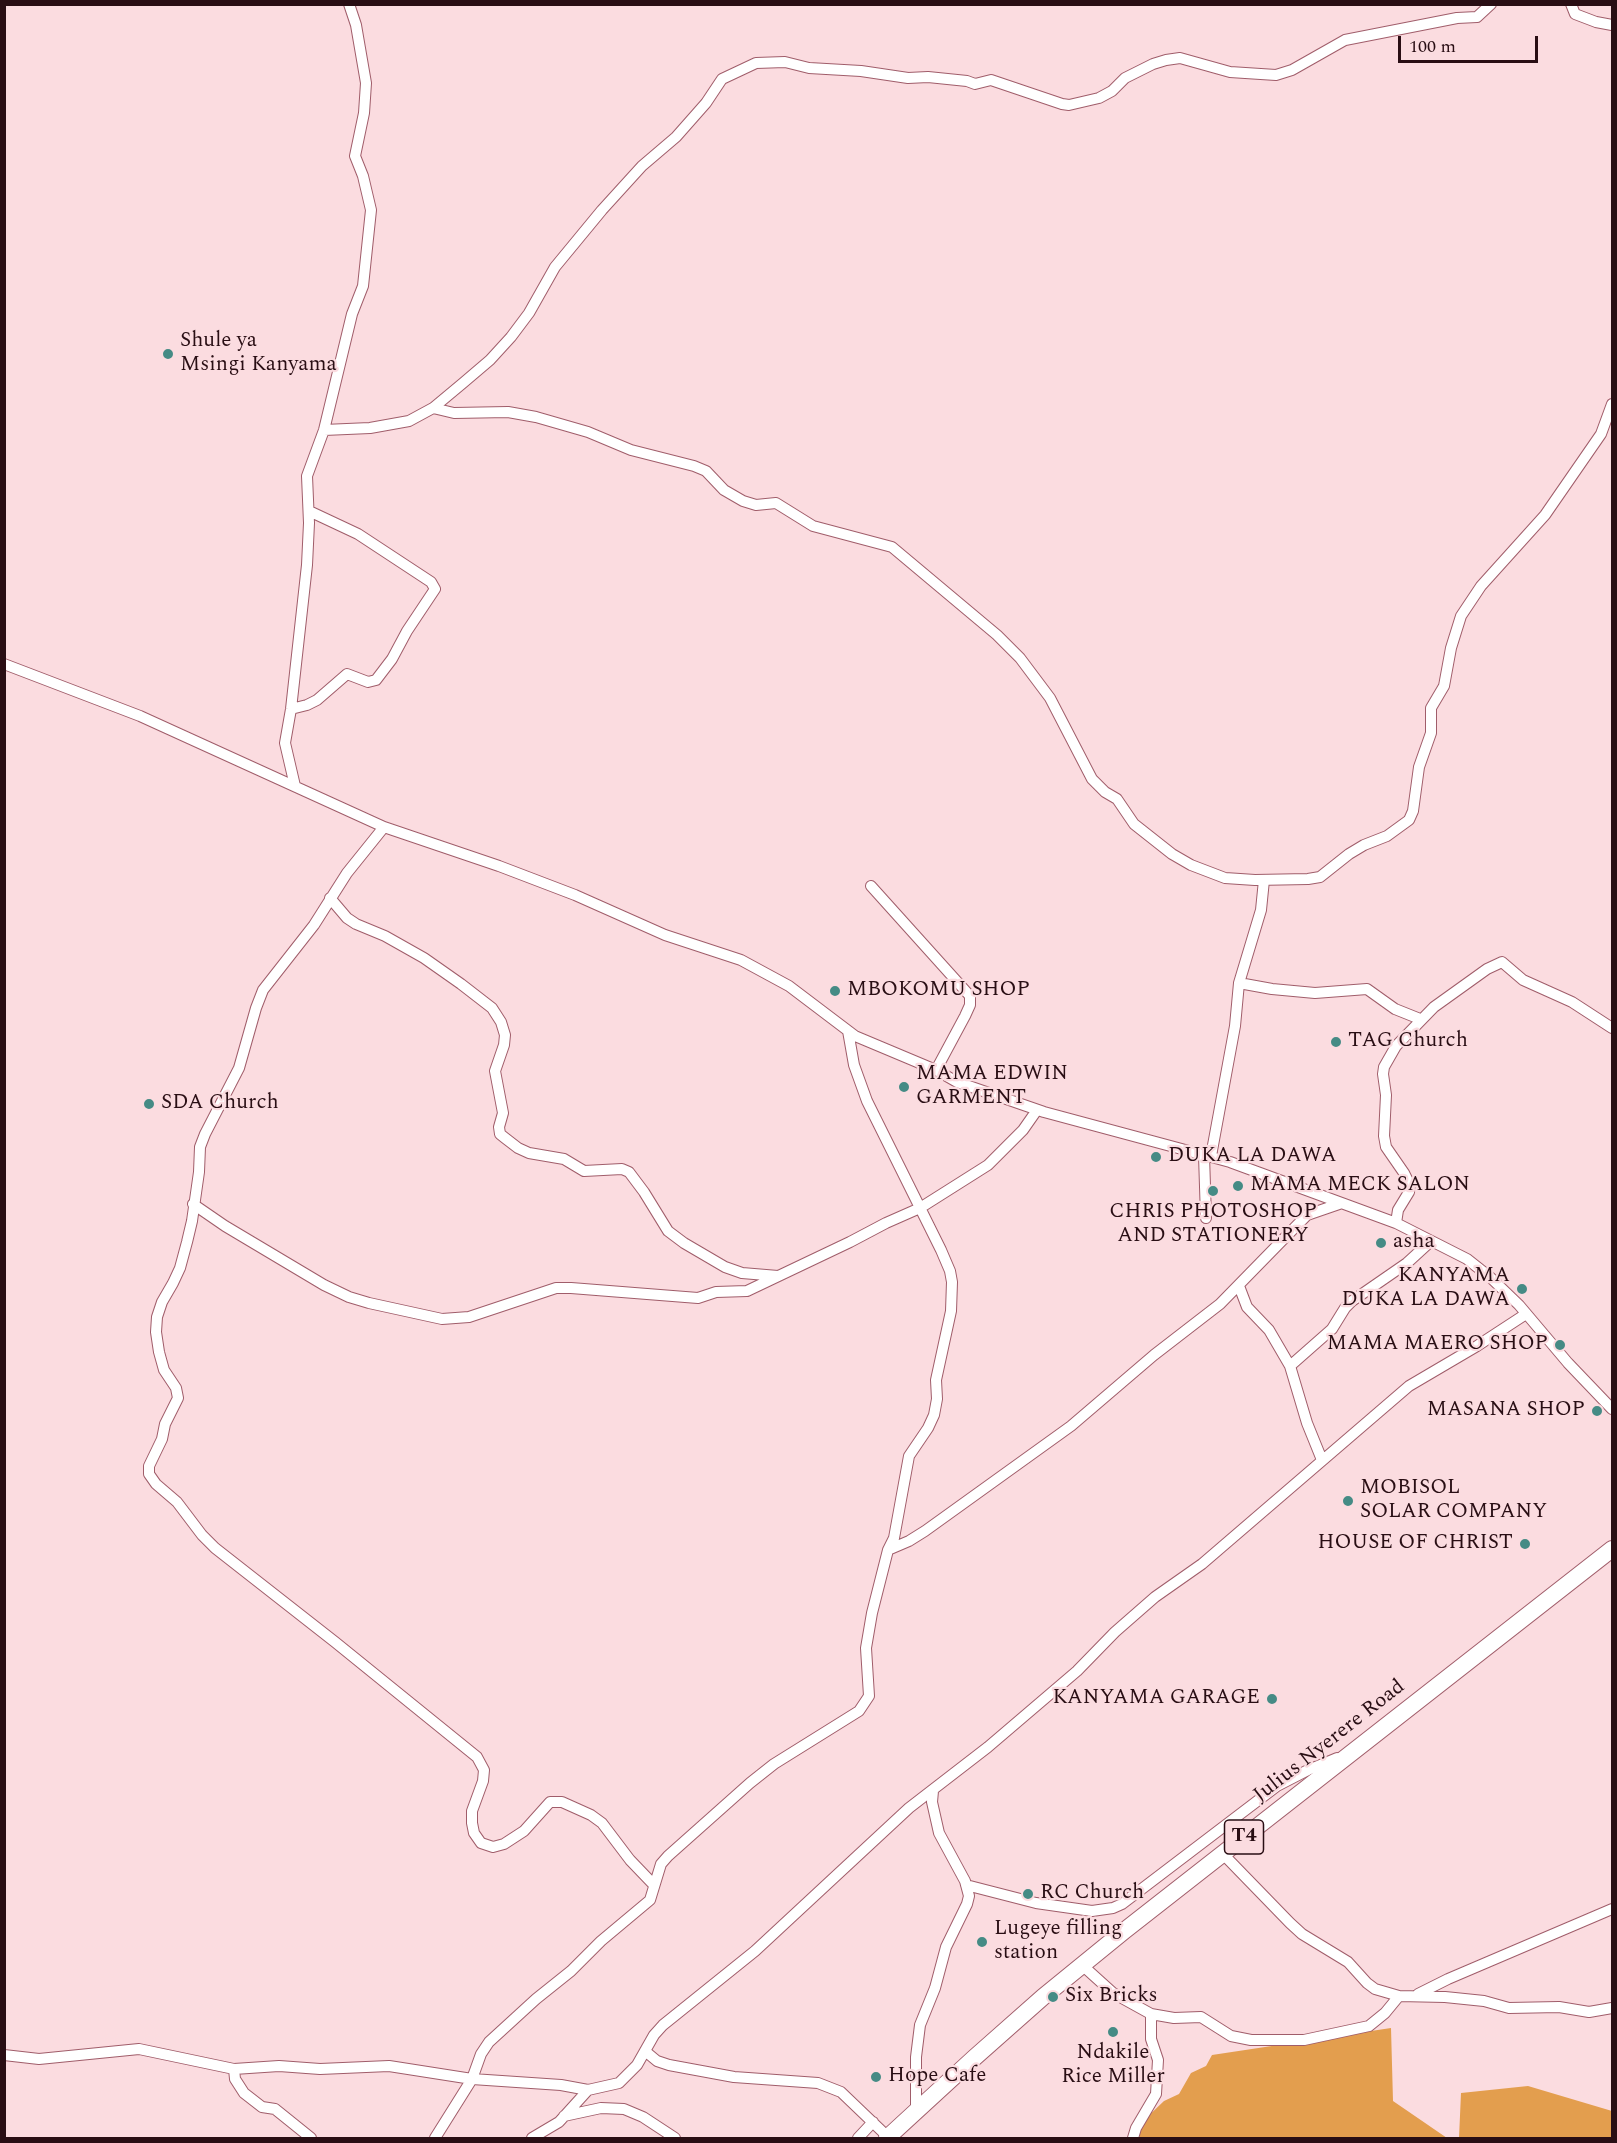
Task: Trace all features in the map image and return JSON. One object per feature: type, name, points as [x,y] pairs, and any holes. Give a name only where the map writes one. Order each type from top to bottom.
[{"type":"highway","name":"Julius Nyerere Road","points":[[887,2138],[915,2110],[1082,1965],[1612,1549]]},
{"type":"street","points":[[295,786],[285,743],[307,565],[309,511],[306,476],[324,430],[352,314],[363,286],[371,210],[363,176],[355,156],[364,112],[366,83],[356,25],[349,4]]},
{"type":"street","points":[[324,430],[394,425],[409,421],[433,408],[490,360],[529,313],[560,261],[642,166],[676,137],[701,110],[718,82],[756,63],[785,62],[809,68],[861,71],[908,78],[928,77],[975,84],[991,80],[1069,105],[1103,96],[1125,78],[1166,60],[1180,58],[1230,72],[1276,75],[1292,70],[1345,40],[1457,18],[1477,17],[1491,4]]},
{"type":"street","points":[[1571,4],[1575,14],[1612,25]]},
{"type":"street","points":[[433,408],[454,413],[507,412],[536,417],[588,432],[632,450],[700,468],[724,489],[743,501],[756,505],[776,503],[813,526],[892,547],[998,635],[1020,658],[1050,698],[1092,779],[1105,792],[1117,799],[1134,824],[1172,854],[1191,865],[1225,878],[1264,880],[1320,877],[1348,854],[1387,836],[1409,820],[1413,811],[1419,768],[1431,733],[1431,708],[1444,686],[1451,648],[1461,616],[1481,585],[1545,515],[1601,434],[1612,404]]},
{"type":"street","points":[[291,709],[317,700],[345,674],[368,682],[376,680],[392,659],[407,631],[435,589],[431,582],[358,534],[309,511]]},
{"type":"street","points":[[4,664],[140,716],[384,827],[499,866],[574,895],[665,935],[741,960],[789,986],[848,1032],[966,1085],[1037,1110],[1207,1155],[1396,1223],[1467,1259],[1491,1278],[1612,1408]]},
{"type":"street","points":[[384,827],[260,997],[239,1068],[200,1146],[192,1221],[180,1268],[162,1302],[157,1317],[156,1332],[159,1352],[164,1370],[176,1388],[178,1398],[168,1416],[162,1439],[149,1467],[149,1474],[177,1502],[215,1548],[477,1757],[484,1770],[483,1781],[472,1811],[472,1823],[474,1833],[481,1843],[493,1847],[504,1844],[524,1831],[550,1802],[562,1802],[591,1815],[602,1823],[630,1860],[654,1885]]},
{"type":"street","points":[[1206,1218],[1207,1155],[1235,1026],[1239,983],[1261,910],[1264,880]]},
{"type":"street","points":[[871,886],[970,996],[970,1005],[965,1016],[936,1070]]},
{"type":"street","points":[[330,898],[347,918],[424,958],[492,1008],[501,1022],[505,1035],[495,1071],[503,1113],[499,1127],[500,1134],[518,1148],[529,1153],[564,1159],[584,1171],[622,1169],[629,1172],[668,1231],[684,1243],[725,1267],[742,1273],[781,1276]]},
{"type":"street","points":[[1396,1223],[1398,1210],[1410,1185],[1386,1147],[1386,1095],[1383,1074],[1384,1067],[1396,1046],[1420,1019],[1458,989],[1487,969],[1502,962],[1523,980],[1572,1002],[1612,1028]]},
{"type":"street","points":[[1239,983],[1315,993],[1367,989],[1395,1009],[1420,1019]]},
{"type":"street","points":[[435,2139],[472,2079],[482,2054],[498,2032],[645,1905],[652,1895],[661,1864],[668,1856],[726,1802],[774,1764],[859,1711],[869,1696],[866,1648],[872,1613],[888,1550],[894,1538],[909,1456],[934,1415],[937,1399],[936,1380],[951,1311],[952,1282],[950,1271],[867,1101],[854,1065],[848,1032]]},
{"type":"street","points":[[193,1204],[308,1276],[349,1297],[369,1304],[442,1319],[469,1317],[556,1288],[698,1298],[716,1292],[747,1291],[920,1208],[988,1165],[1023,1130],[1037,1110]]},
{"type":"street","points":[[888,1550],[925,1531],[1071,1426],[1154,1355],[1220,1304],[1304,1217],[1311,1212],[1339,1204]]},
{"type":"street","points":[[1290,1366],[1332,1329],[1348,1304],[1407,1263],[1431,1241]]},
{"type":"street","points":[[1239,1286],[1247,1307],[1269,1330],[1290,1366],[1307,1423],[1322,1460]]},
{"type":"street","points":[[4,2055],[39,2059],[139,2049],[234,2068],[279,2066],[330,2069],[389,2066],[472,2079],[561,2085],[588,2090],[619,2083],[632,2071],[654,2035],[663,2025],[755,1951],[909,1808],[988,1747],[1077,1671],[1115,1632],[1155,1597],[1202,1564],[1409,1386],[1526,1314]]},
{"type":"street","points":[[966,1885],[1036,1903],[1092,1911],[1113,1908],[1131,1897],[1277,1786],[1308,1770],[1354,1752]]},
{"type":"street","points":[[915,2110],[916,2056],[920,2025],[935,1988],[946,1947],[969,1896],[966,1885],[939,1833],[932,1802],[933,1791]]},
{"type":"street","points":[[1222,1854],[1302,1934],[1348,1962],[1371,1986],[1383,1992],[1399,1996],[1484,2001],[1509,2008],[1558,2007],[1589,2012],[1612,2008]]},
{"type":"street","points":[[1414,1996],[1448,1979],[1612,1909]]},
{"type":"street","points":[[1082,1965],[1113,1993],[1151,2014],[1174,2018],[1206,2019],[1226,2034],[1244,2039],[1304,2040],[1369,2026],[1385,2013],[1399,1996]]},
{"type":"street","points":[[1133,2139],[1136,2128],[1156,2094],[1158,2060],[1151,2039],[1151,2014]]},
{"type":"street","points":[[645,2051],[657,2061],[669,2066],[734,2077],[818,2083],[841,2092],[887,2138]]},
{"type":"street","points":[[234,2068],[235,2079],[244,2093],[262,2107],[275,2109],[311,2139]]},
{"type":"street","points":[[532,2139],[559,2122],[588,2090]]},
{"type":"street","points":[[564,2116],[601,2108],[624,2109],[643,2117],[675,2139]]},
{"type":"street","points":[[858,2139],[873,2122]]},
{"type":"shaded area","points":[[1391,2028],[1393,2101],[1447,2138],[1139,2138],[1142,2122],[1164,2101],[1179,2094],[1191,2073],[1206,2066],[1212,2055]]},
{"type":"shaded area","points":[[1528,2086],[1612,2111],[1612,2138],[1459,2138],[1461,2093]]},
{"type":"place","name":"Shule ya Msingi Kanyama","points":[[168,354]]},
{"type":"place","name":"MBOKOMU SHOP","points":[[835,991]]},
{"type":"place","name":"TAG Church","points":[[1336,1042]]},
{"type":"place","name":"MAMA EDWIN GARMENT","points":[[904,1087]]},
{"type":"place","name":"SDA Church","points":[[149,1104]]},
{"type":"place","name":"DUKA LA DAWA","points":[[1156,1157]]},
{"type":"place","name":"MAMA MECK SALON","points":[[1238,1186]]},
{"type":"place","name":"CHRIS PHOTOSHOP AND STATIONERY","points":[[1213,1191]]},
{"type":"place","name":"asha","points":[[1381,1243]]},
{"type":"place","name":"KANYAMA DUKA LA DAWA","points":[[1522,1289]]},
{"type":"place","name":"MAMA MAERO SHOP","points":[[1560,1345]]},
{"type":"place","name":"MASANA SHOP","points":[[1597,1411]]},
{"type":"place","name":"MOBISOL SOLAR COMPANY","points":[[1348,1501]]},
{"type":"place","name":"HOUSE OF CHRIST","points":[[1525,1544]]},
{"type":"place","name":"KANYAMA GARAGE","points":[[1272,1699]]},
{"type":"place","name":"RC Church","points":[[1028,1894]]},
{"type":"place","name":"Lugeye filling station","points":[[982,1942]]},
{"type":"place","name":"Six Bricks","points":[[1053,1997]]},
{"type":"place","name":"Ndakile Rice Miller","points":[[1113,2032]]},
{"type":"place","name":"Hope Cafe","points":[[876,2077]]}]
